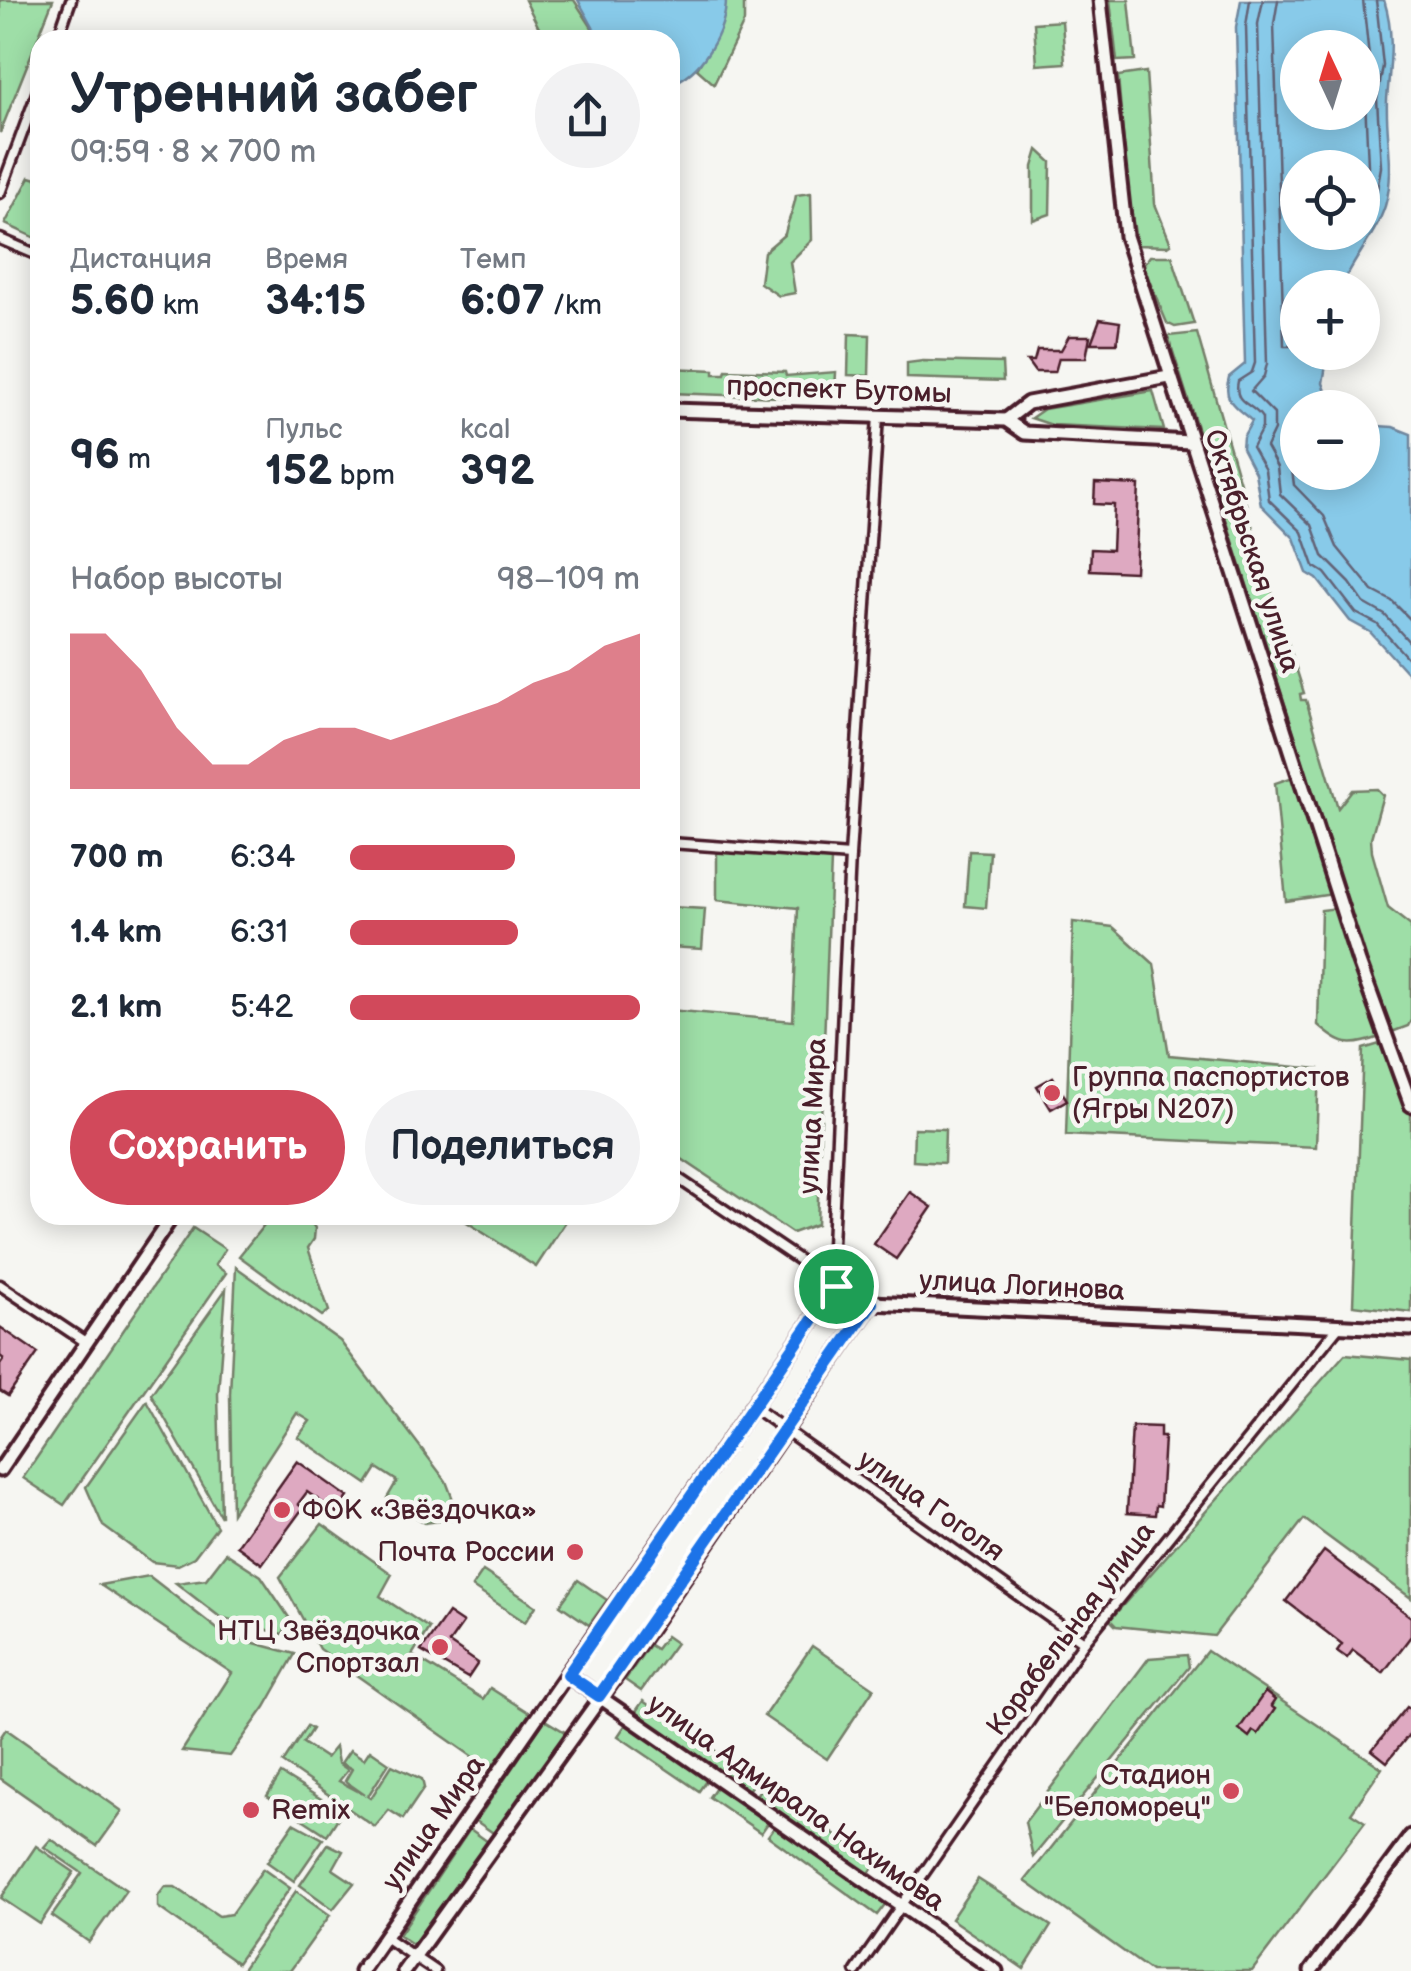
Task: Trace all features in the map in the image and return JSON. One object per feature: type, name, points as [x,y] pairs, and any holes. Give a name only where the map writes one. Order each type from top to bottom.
[{"type":"main road","name":"Октябрьская улица","points":[[1100,0],[1126,236],[1359,962],[1411,1105]]},
{"type":"main road","name":"проспект Бутомы","points":[[1006,420],[1028,402],[1169,376]]},
{"type":"main road","name":"проспект Бутомы","points":[[680,410],[1006,420],[1025,433],[1190,442]]},
{"type":"main road","points":[[0,1470],[166,1225]]},
{"type":"main road","name":"улица Логинова","points":[[836,1286],[872,1303],[1411,1330]]},
{"type":"main road","name":"улица Мира","points":[[361,1971],[836,1286]]},
{"type":"main road","points":[[404,1971],[872,1303]]},
{"type":"main road","name":"улица Адмирала Нахимова","points":[[568,1675],[996,1971]]},
{"type":"main road","points":[[1311,1971],[1411,1836]]},
{"type":"street","points":[[61,30],[72,0]]},
{"type":"street","points":[[0,193],[30,112]]},
{"type":"street","points":[[0,238],[30,252]]},
{"type":"street","name":"улица Мира","points":[[836,1286],[832,1245],[850,856],[878,416]]},
{"type":"street","points":[[680,845],[850,856]]},
{"type":"street","name":"улица Логинова","points":[[680,1179],[836,1286]]},
{"type":"street","points":[[0,1285],[84,1341]]},
{"type":"street","name":"Корабельная улица","points":[[856,1971],[1084,1642],[1339,1326]]},
{"type":"street","name":"улица Гоголя","points":[[753,1407],[1084,1642]]},
{"type":"street","points":[[385,1937],[435,1971]]},
{"type":"green space","points":[[0,0],[53,0],[41,30],[30,30],[30,58],[0,133]]},
{"type":"green space","points":[[525,0],[574,0],[594,30],[540,30]]},
{"type":"green space","points":[[726,0],[744,0],[744,22],[714,84],[697,69],[719,31]]},
{"type":"green space","points":[[1110,0],[1129,0],[1135,60],[1117,61]]},
{"type":"green space","points":[[1062,21],[1065,63],[1037,65],[1034,23]]},
{"type":"green space","points":[[1146,72],[1155,204],[1171,244],[1168,246],[1137,245],[1128,193],[1118,76]]},
{"type":"green space","points":[[1038,150],[1051,162],[1050,214],[1033,220],[1033,167]]},
{"type":"green space","points":[[30,177],[30,235],[5,224]]},
{"type":"green space","points":[[811,193],[812,240],[790,262],[795,293],[779,296],[760,283],[764,252],[785,234],[796,195]]},
{"type":"green space","points":[[1150,256],[1172,256],[1194,324],[1175,327],[1167,323],[1143,266]]},
{"type":"green space","points":[[1197,333],[1262,560],[1257,563],[1259,568],[1264,567],[1304,693],[1300,694],[1301,700],[1306,700],[1338,808],[1352,790],[1377,789],[1383,795],[1371,838],[1372,852],[1388,908],[1411,926],[1411,1020],[1408,1026],[1389,1033],[1168,336]]},
{"type":"green space","points":[[849,334],[870,335],[869,376],[848,375]]},
{"type":"green space","points":[[907,363],[1002,363],[1003,381],[907,378]]},
{"type":"green space","points":[[680,368],[714,370],[714,374],[725,374],[726,370],[785,372],[786,376],[836,372],[835,390],[828,397],[680,393]]},
{"type":"green space","points":[[1153,391],[1164,430],[1052,425],[1031,418],[1044,409]]},
{"type":"green space","points":[[1293,777],[1333,894],[1286,901],[1275,783]]},
{"type":"green space","points":[[969,851],[990,852],[986,908],[965,906]]},
{"type":"green space","points":[[717,852],[831,860],[817,1224],[792,1233],[680,1158],[680,1011],[793,1021],[798,908],[717,900]]},
{"type":"green space","points":[[680,908],[705,909],[702,949],[680,948]]},
{"type":"green space","points":[[1337,908],[1380,1037],[1361,1043],[1340,1041],[1318,1025],[1321,910]]},
{"type":"green space","points":[[1073,922],[1113,927],[1154,964],[1169,1055],[1319,1069],[1316,1147],[1066,1135]]},
{"type":"green space","points":[[1383,1043],[1411,1115],[1411,1312],[1353,1305],[1363,1049]]},
{"type":"green space","points":[[914,1128],[945,1129],[944,1163],[913,1161]]},
{"type":"green space","points":[[264,1225],[313,1225],[314,1239],[308,1248],[329,1311],[322,1316],[239,1256]]},
{"type":"green space","points":[[471,1225],[563,1225],[536,1267]]},
{"type":"green space","points":[[193,1228],[225,1249],[215,1265],[226,1273],[64,1505],[23,1478]]},
{"type":"green space","points":[[236,1267],[340,1341],[446,1481],[460,1518],[425,1523],[387,1498],[397,1481],[377,1468],[367,1484],[298,1437],[310,1421],[297,1413],[232,1513],[230,1394]]},
{"type":"green space","points":[[226,1289],[218,1394],[221,1517],[151,1394]]},
{"type":"green space","points":[[1345,1354],[1411,1360],[1411,1598],[1304,1519],[1214,1636],[1116,1626],[1110,1620]]},
{"type":"green space","points":[[147,1401],[217,1527],[194,1557],[178,1565],[152,1562],[103,1526],[86,1487]]},
{"type":"green space","points":[[322,1524],[392,1574],[380,1596],[429,1628],[412,1655],[483,1699],[490,1688],[531,1714],[490,1769],[319,1649],[280,1577]]},
{"type":"green space","points":[[226,1553],[261,1576],[292,1622],[282,1634],[220,1617],[176,1583],[206,1579]]},
{"type":"green space","points":[[483,1571],[536,1606],[525,1622],[472,1587]]},
{"type":"green space","points":[[149,1576],[225,1635],[295,1654],[265,1707],[230,1756],[182,1751],[232,1673],[100,1585]]},
{"type":"green space","points":[[578,1580],[607,1600],[589,1625],[560,1605]]},
{"type":"green space","points":[[666,1636],[676,1643],[641,1691],[625,1680],[649,1645],[656,1649]]},
{"type":"green space","points":[[812,1646],[874,1688],[827,1759],[764,1716]]},
{"type":"green space","name":"Стадион \"Беломорец\"","points":[[1207,1651],[1382,1768],[1351,1813],[1365,1822],[1252,1971],[1151,1971],[1025,1881]]},
{"type":"green space","points":[[1187,1655],[1189,1667],[1033,1857],[1025,1822],[1149,1658]]},
{"type":"green space","points":[[643,1701],[756,1779],[747,1792],[634,1714]]},
{"type":"green space","points":[[545,1720],[568,1734],[499,1837],[476,1821]]},
{"type":"green space","points":[[628,1721],[708,1778],[699,1791],[618,1736]]},
{"type":"green space","points":[[307,1726],[312,1729],[303,1743],[326,1758],[335,1747],[338,1763],[348,1770],[339,1781],[365,1795],[345,1781],[352,1769],[341,1763],[350,1750],[364,1759],[370,1750],[389,1763],[368,1796],[371,1798],[392,1765],[422,1779],[424,1788],[403,1819],[389,1810],[375,1827],[283,1763]]},
{"type":"green space","points":[[6,1729],[122,1811],[97,1846],[0,1778],[0,1738]]},
{"type":"green space","points":[[281,1774],[342,1812],[327,1835],[267,1796]]},
{"type":"green space","points":[[718,1784],[770,1820],[761,1833],[709,1797]]},
{"type":"green space","points":[[763,1785],[876,1863],[868,1875],[755,1797]]},
{"type":"green space","points":[[294,1823],[323,1839],[294,1881],[267,1862]]},
{"type":"green space","points":[[776,1825],[886,1903],[877,1915],[768,1836]]},
{"type":"green space","points":[[470,1829],[491,1844],[420,1949],[399,1935]]},
{"type":"green space","points":[[51,1839],[126,1890],[89,1942],[52,1916],[82,1873],[44,1847]]},
{"type":"green space","points":[[328,1844],[343,1851],[333,1869],[354,1883],[333,1909],[300,1885]]},
{"type":"green space","points":[[36,1846],[74,1872],[40,1924],[1,1898]]},
{"type":"green space","points":[[263,1869],[290,1888],[237,1963],[158,1907],[158,1896],[165,1887],[175,1887],[219,1916],[231,1914]]},
{"type":"green space","points":[[978,1879],[1051,1926],[1024,1969],[951,1919]]},
{"type":"green space","points":[[296,1891],[330,1915],[290,1971],[241,1971]]},
{"type":"water","points":[[578,0],[726,0],[722,25],[710,50],[680,79],[680,30],[594,30]]},
{"type":"water","points":[[1241,0],[1384,0],[1391,37],[1387,112],[1390,166],[1388,193],[1380,218],[1380,150],[1280,150],[1280,250],[1362,250],[1350,270],[1280,270],[1280,370],[1325,370],[1326,390],[1280,390],[1280,490],[1380,490],[1380,426],[1411,434],[1411,677],[1370,632],[1350,621],[1317,579],[1307,573],[1294,538],[1261,505],[1255,473],[1242,448],[1252,421],[1232,403],[1227,392],[1229,377],[1245,364],[1236,27]]},
{"type":"building","points":[[1100,319],[1120,322],[1117,343],[1091,343]]},
{"type":"building","points":[[1069,336],[1090,336],[1086,358],[1059,358],[1055,372],[1035,372],[1027,361],[1034,361],[1037,350],[1061,350]]},
{"type":"building","points":[[1095,483],[1139,485],[1135,572],[1090,570],[1091,549],[1112,550],[1114,505],[1094,504]]},
{"type":"building","name":"Группа паспортистов (Ягры N207)","points":[[1053,1077],[1067,1100],[1051,1109],[1037,1086]]},
{"type":"building","points":[[910,1192],[932,1207],[896,1259],[874,1244]]},
{"type":"building","points":[[0,1327],[38,1353],[8,1396],[0,1391],[0,1365],[4,1359],[0,1356]]},
{"type":"building","points":[[1132,1426],[1160,1427],[1160,1437],[1164,1437],[1160,1506],[1156,1505],[1155,1515],[1127,1513]]},
{"type":"building","name":"ФОК «Звёздочка»","points":[[297,1461],[348,1497],[337,1513],[307,1492],[298,1504],[303,1508],[262,1564],[237,1546]]},
{"type":"building","points":[[1324,1551],[1411,1617],[1411,1636],[1383,1673],[1353,1650],[1347,1658],[1337,1651],[1342,1644],[1286,1601]]},
{"type":"building","name":"НТЦ Звёздочка Спортзал","points":[[448,1613],[463,1623],[449,1643],[478,1663],[468,1678],[421,1651]]},
{"type":"building","points":[[1265,1692],[1275,1700],[1271,1706],[1275,1709],[1258,1734],[1253,1731],[1249,1737],[1239,1729]]},
{"type":"building","points":[[1407,1707],[1411,1710],[1411,1732],[1387,1762],[1372,1750]]},
{"type":"place","name":"Группа паспортистов (Ягры N207)","points":[[1052,1093]]},
{"type":"place","name":"ФОК «Звёздочка»","points":[[282,1510]]},
{"type":"place","name":"Почта России","points":[[575,1552]]},
{"type":"place","name":"НТЦ Звёздочка Спортзал","points":[[440,1647]]},
{"type":"place","name":"Стадион \"Беломорец\"","points":[[1231,1791]]},
{"type":"place","name":"Remix","points":[[251,1810]]},
{"type":"route","points":[[836,1286],[872,1303],[599,1696],[568,1675],[836,1286]]}]
